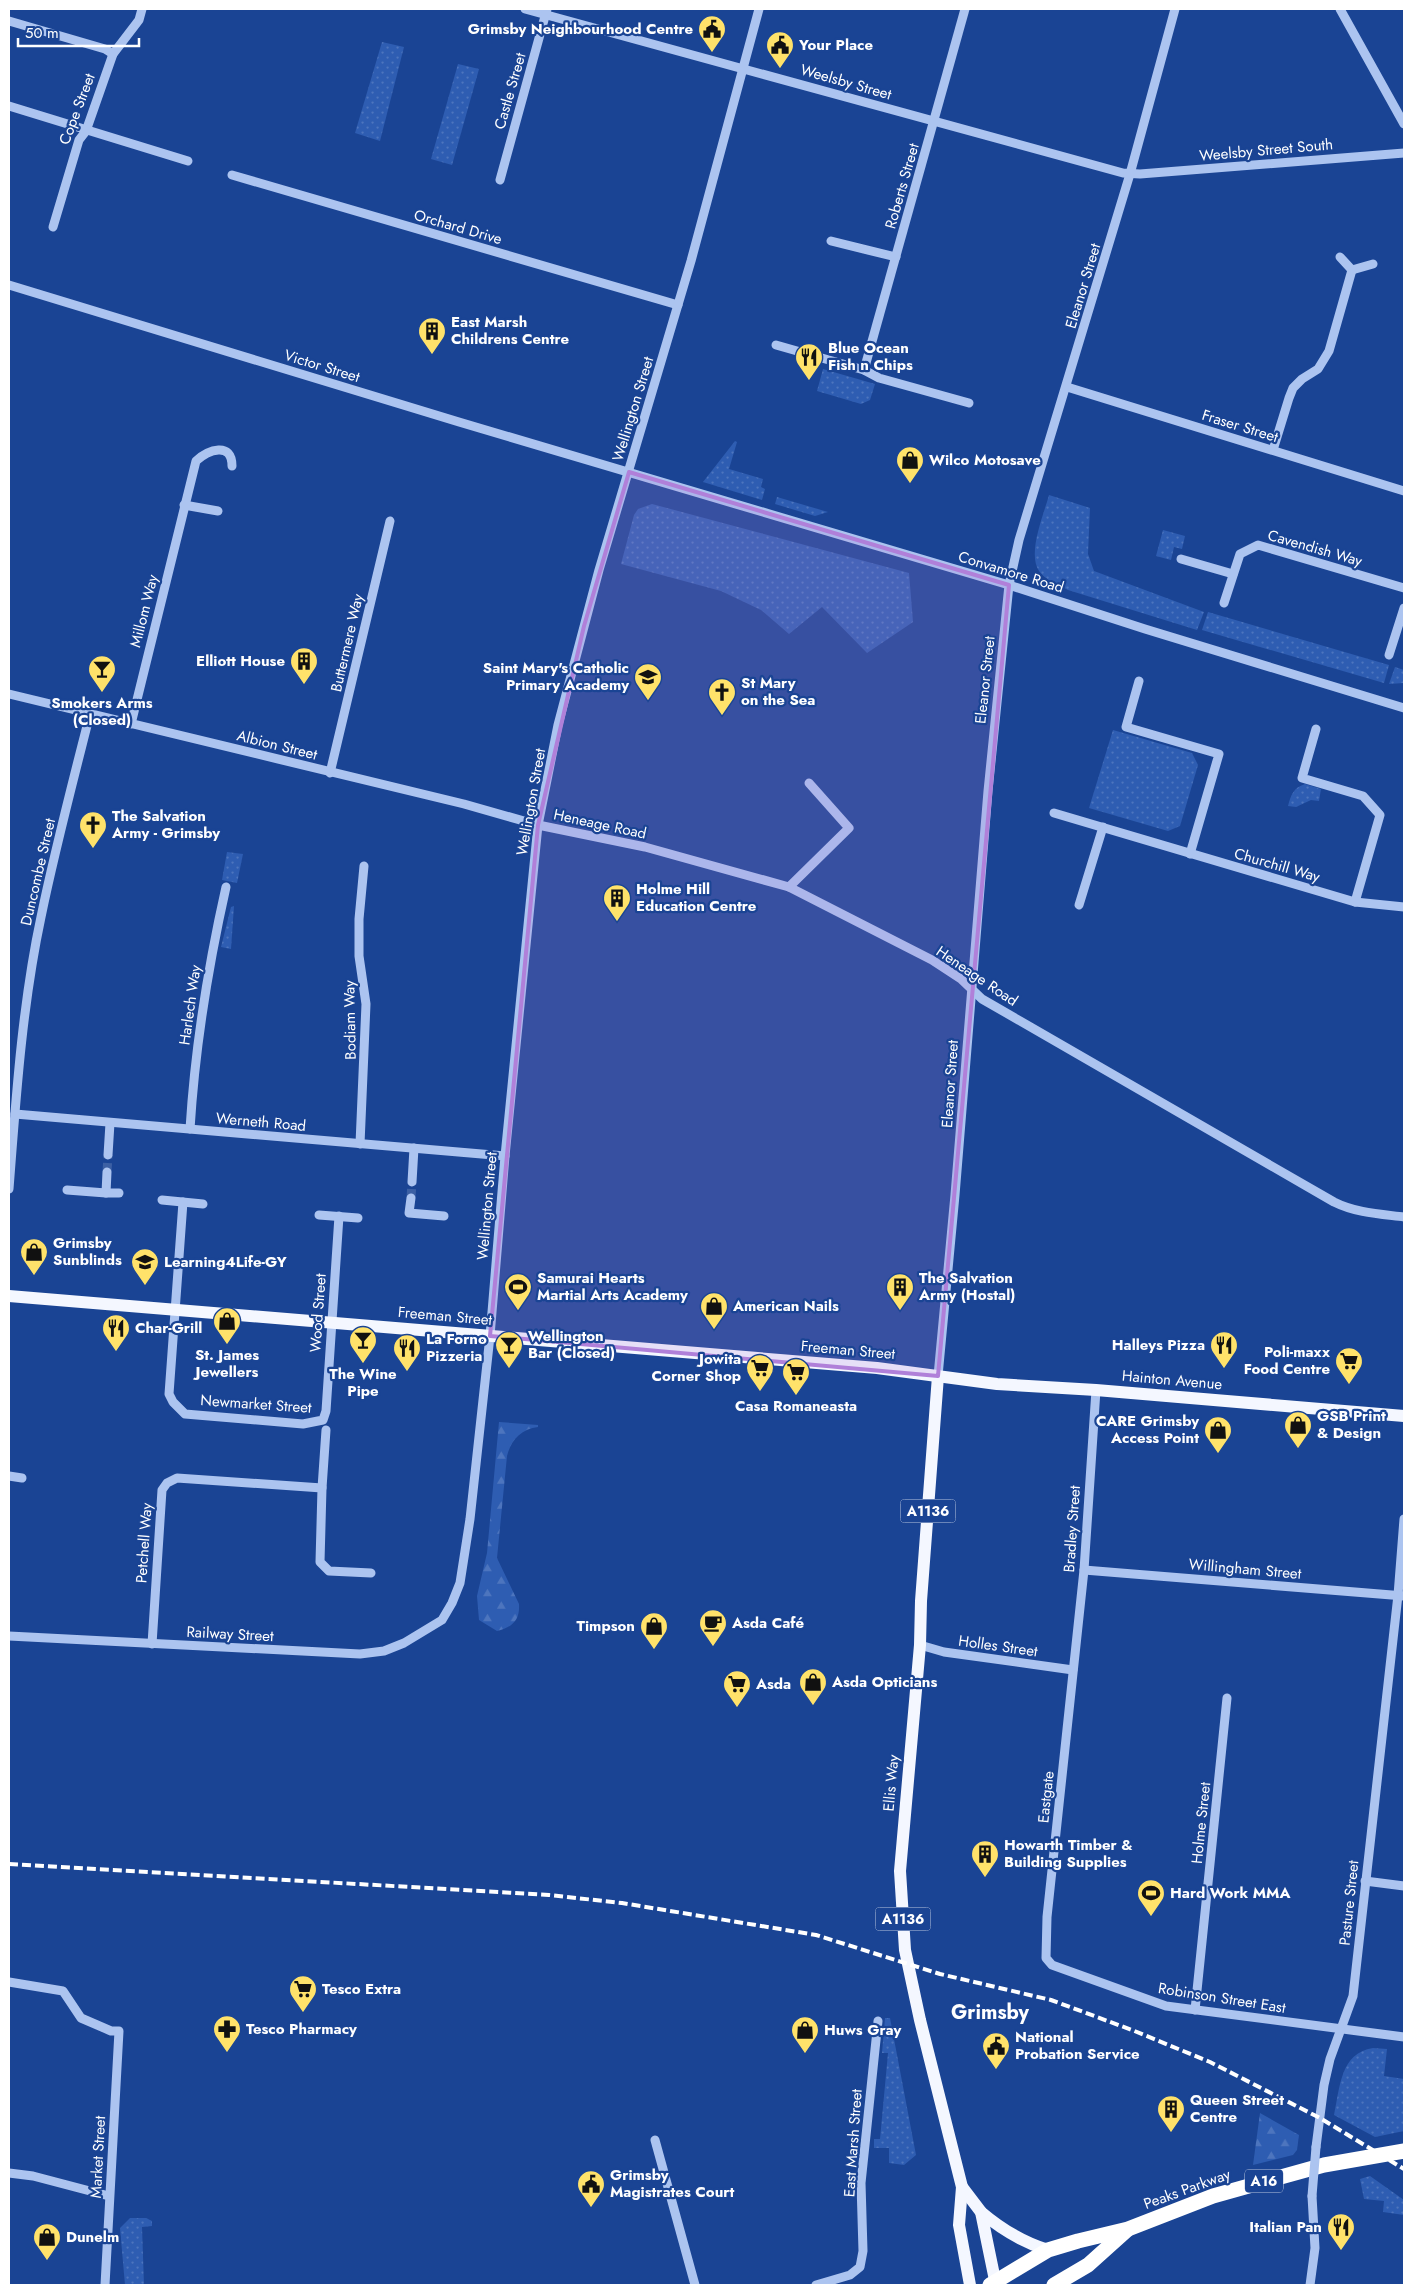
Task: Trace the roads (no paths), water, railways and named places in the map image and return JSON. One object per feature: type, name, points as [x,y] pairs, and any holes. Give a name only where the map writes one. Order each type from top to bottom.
[{"type":"highway","name":"Peaks Parkway","points":[[994,2284],[1048,2250],[1128,2230],[1213,2196],[1324,2165],[1404,2151]]},
{"type":"highway","name":"Peaks Parkway","points":[[1054,2285],[1088,2265],[1128,2230]]},
{"type":"main road","name":"Freeman Street","points":[[9,1296],[877,1368],[938,1376]]},
{"type":"main road","name":"Hainton Avenue","points":[[938,1376],[997,1384],[1096,1390],[1404,1416]]},
{"type":"main road","name":"Ellis Way","points":[[938,1376],[920,1646],[900,1871],[906,1950],[920,2020],[962,2187],[959,2225],[970,2285]]},
{"type":"main road","name":"Ellis Way","points":[[962,2187],[981,2212],[994,2284]]},
{"type":"main road","points":[[981,2212],[1006,2232],[1048,2250]]},
{"type":"street","name":"Cope Street","points":[[53,227],[79,140],[86,131],[113,54],[139,20],[142,9]]},
{"type":"street","name":"Weelsby Street","points":[[525,9],[546,12],[933,121],[1130,174]]},
{"type":"street","name":"Wellington Street","points":[[442,1620],[452,1603],[460,1583],[466,1554],[490,1336],[505,1156],[538,825],[558,725],[584,626],[678,306],[759,9]]},
{"type":"street","name":"Roberts Street","points":[[864,370],[965,9]]},
{"type":"street","name":"Eleanor Street","points":[[938,1376],[988,791],[1009,585],[1019,540],[1067,387],[1130,174],[1175,9]]},
{"type":"street","points":[[1340,9],[1404,124]]},
{"type":"street","name":"Castle Street","points":[[500,180],[546,12]]},
{"type":"street","points":[[9,21],[105,49],[113,54]]},
{"type":"street","points":[[9,106],[188,161]]},
{"type":"street","name":"Weelsby Street South","points":[[1130,174],[1404,153]]},
{"type":"street","name":"Orchard Drive","points":[[232,175],[678,306]]},
{"type":"street","points":[[831,240],[896,257]]},
{"type":"street","points":[[1340,257],[1352,270]]},
{"type":"street","points":[[1352,270],[1373,264]]},
{"type":"street","points":[[1273,450],[1293,388],[1302,379],[1318,369],[1329,351],[1352,270]]},
{"type":"street","name":"Victor Street","points":[[9,285],[628,472]]},
{"type":"street","points":[[776,345],[864,370],[878,378],[970,403]]},
{"type":"street","name":"Fraser Street","points":[[1067,387],[1404,491]]},
{"type":"street","name":"Millom Way","points":[[131,724],[196,461],[203,454],[216,450],[223,451],[232,458],[232,466]]},
{"type":"street","name":"Convamore Road","points":[[628,472],[1009,585],[1145,629],[1404,708]]},
{"type":"street","points":[[184,505],[218,512]]},
{"type":"street","name":"Buttermere Way","points":[[330,772],[390,521]]},
{"type":"street","name":"Cavendish Way","points":[[1224,603],[1240,554],[1258,545],[1404,588]]},
{"type":"street","points":[[1181,559],[1233,574]]},
{"type":"street","points":[[1390,656],[1404,608]]},
{"type":"street","points":[[1139,681],[1126,728],[1219,754],[1190,854]]},
{"type":"street","name":"Albion Street","points":[[9,694],[464,804],[538,825]]},
{"type":"street","name":"Convamore Road","points":[[1384,701],[1404,702]]},
{"type":"street","name":"Duncombe Street","points":[[9,1189],[25,1013],[41,917],[90,714]]},
{"type":"street","points":[[1316,729],[1302,778],[1363,796],[1380,815],[1355,902]]},
{"type":"street","points":[[788,887],[849,828],[809,783]]},
{"type":"street","name":"Churchill Way","points":[[1054,813],[1355,902],[1404,907]]},
{"type":"street","name":"Heneage Road","points":[[538,825],[645,847],[788,887],[932,960],[961,979],[971,990],[987,1002],[1334,1202],[1362,1212],[1404,1217]]},
{"type":"street","points":[[1079,905],[1103,827]]},
{"type":"street","name":"Bodiam Way","points":[[360,1144],[366,1004],[359,956],[358,919],[364,866]]},
{"type":"street","name":"Harlech Way","points":[[190,1129],[194,1072],[210,962],[226,887]]},
{"type":"street","name":"Werneth Road","points":[[15,1114],[505,1156]]},
{"type":"street","points":[[108,1155],[110,1123]]},
{"type":"street","points":[[412,1182],[414,1148]]},
{"type":"street","points":[[106,1193],[107,1172]]},
{"type":"street","points":[[67,1190],[119,1194]]},
{"type":"street","points":[[411,1198],[406,1212],[444,1216]]},
{"type":"street","points":[[162,1200],[203,1204]]},
{"type":"street","name":"Newmarket Street","points":[[183,1202],[169,1394],[173,1402],[185,1414],[311,1424],[324,1420],[326,1411]]},
{"type":"street","points":[[318,1215],[358,1218]]},
{"type":"street","name":"Wood Street","points":[[326,1411],[330,1323],[339,1216]]},
{"type":"street","name":"Bradley Street","points":[[1073,1670],[1084,1570],[1096,1390]]},
{"type":"street","points":[[326,1430],[320,1562],[329,1571],[371,1573]]},
{"type":"street","points":[[9,1476],[22,1478]]},
{"type":"street","name":"Petchell Way","points":[[152,1644],[160,1507],[162,1490],[167,1483],[177,1478],[190,1478],[322,1488]]},
{"type":"street","name":"Pasture Street","points":[[1310,2285],[1315,2248],[1312,2196],[1316,2147],[1324,2085],[1332,2052],[1353,1996],[1401,1596],[1404,1519]]},
{"type":"street","name":"Willingham Street","points":[[1084,1570],[1401,1596]]},
{"type":"street","name":"Railway Street","points":[[9,1636],[360,1654],[384,1651],[397,1646],[422,1634],[442,1620]]},
{"type":"street","name":"Holles Street","points":[[920,1646],[944,1652],[1073,1670]]},
{"type":"street","name":"Eastgate","points":[[1046,1958],[1048,1908],[1073,1670]]},
{"type":"street","name":"Holme Street","points":[[1195,2010],[1227,1698]]},
{"type":"street","points":[[1366,1881],[1404,1886]]},
{"type":"street","name":"Robinson Street East","points":[[1046,1958],[1052,1966],[1166,2006],[1404,2037]]},
{"type":"street","name":"Market Street","points":[[9,1982],[63,1991],[81,2018],[111,2031],[119,2031],[104,2285]]},
{"type":"street","name":"East Marsh Street","points":[[816,2285],[850,2275],[860,2267],[863,2251],[861,2183],[878,2021]]},
{"type":"street","points":[[655,2140],[695,2285]]},
{"type":"street","points":[[9,2173],[32,2176],[109,2196]]},
{"type":"tunnel","points":[[107,1172],[108,1155]]},
{"type":"tunnel","points":[[411,1198],[412,1182]]},
{"type":"railway","points":[[9,1864],[549,1895],[622,1903],[816,1935],[940,1974],[1051,2000],[1132,2030],[1210,2062],[1320,2118],[1404,2169]]},
{"type":"place","name":"Grimsby Neighbourhood Centre","points":[[712,53]]},
{"type":"place","name":"Your Place","points":[[780,69]]},
{"type":"place","name":"East Marsh Childrens Centre","points":[[432,355]]},
{"type":"place","name":"Blue Ocean Fish n Chips","points":[[809,381]]},
{"type":"place","name":"Wilco Motosave","points":[[910,484]]},
{"type":"place","name":"Elliott House","points":[[304,685]]},
{"type":"place","name":"Smokers Arms (Closed)","points":[[102,693]]},
{"type":"place","name":"Saint Mary's Catholic Primary Academy","points":[[648,701]]},
{"type":"place","name":"St Mary on the Sea","points":[[722,716]]},
{"type":"place","name":"The Salvation Army - Grimsby","points":[[93,849]]},
{"type":"place","name":"Holme Hill Education Centre","points":[[617,922]]},
{"type":"place","name":"Grimsby Sunblinds","points":[[34,1276]]},
{"type":"place","name":"Learning4Life-GY","points":[[145,1286]]},
{"type":"place","name":"Samurai Hearts Martial Arts Academy","points":[[518,1311]]},
{"type":"place","name":"The Salvation Army (Hostal)","points":[[900,1311]]},
{"type":"place","name":"American Nails","points":[[714,1330]]},
{"type":"place","name":"St. James Jewellers","points":[[227,1345]]},
{"type":"place","name":"Char-Grill","points":[[116,1352]]},
{"type":"place","name":"The Wine Pipe","points":[[363,1364]]},
{"type":"place","name":"Wellington Bar (Closed)","points":[[509,1369]]},
{"type":"place","name":"Halleys Pizza","points":[[1224,1369]]},
{"type":"place","name":"La Forno Pizzeria","points":[[407,1372]]},
{"type":"place","name":"Poli-maxx Food Centre","points":[[1349,1385]]},
{"type":"place","name":"Jowita Corner Shop","points":[[760,1392]]},
{"type":"place","name":"Casa Romaneasta","points":[[796,1396]]},
{"type":"place","name":"GSB Print & Design","points":[[1298,1449]]},
{"type":"place","name":"CARE Grimsby Access Point","points":[[1218,1454]]},
{"type":"place","name":"Asda Café","points":[[713,1647]]},
{"type":"place","name":"Timpson","points":[[654,1650]]},
{"type":"place","name":"Asda Opticians","points":[[813,1706]]},
{"type":"place","name":"Asda","points":[[737,1708]]},
{"type":"place","name":"Howarth Timber & Building Supplies","points":[[985,1878]]},
{"type":"place","name":"Hard Work MMA","points":[[1151,1917]]},
{"type":"place","name":"Tesco Extra","points":[[303,2013]]},
{"type":"place","name":"Tesco Pharmacy","points":[[227,2053]]},
{"type":"place","name":"Huws Gray","points":[[805,2054]]},
{"type":"place","name":"National Probation Service","points":[[996,2070]]},
{"type":"place","name":"Queen Street Centre","points":[[1171,2133]]},
{"type":"place","name":"Grimsby Magistrates Court","points":[[591,2208]]},
{"type":"place","name":"Italian Pan","points":[[1341,2251]]},
{"type":"place","name":"Dunelm","points":[[47,2261]]},
{"type":"district","name":"Grimsby","points":[[990,2012]]}]
